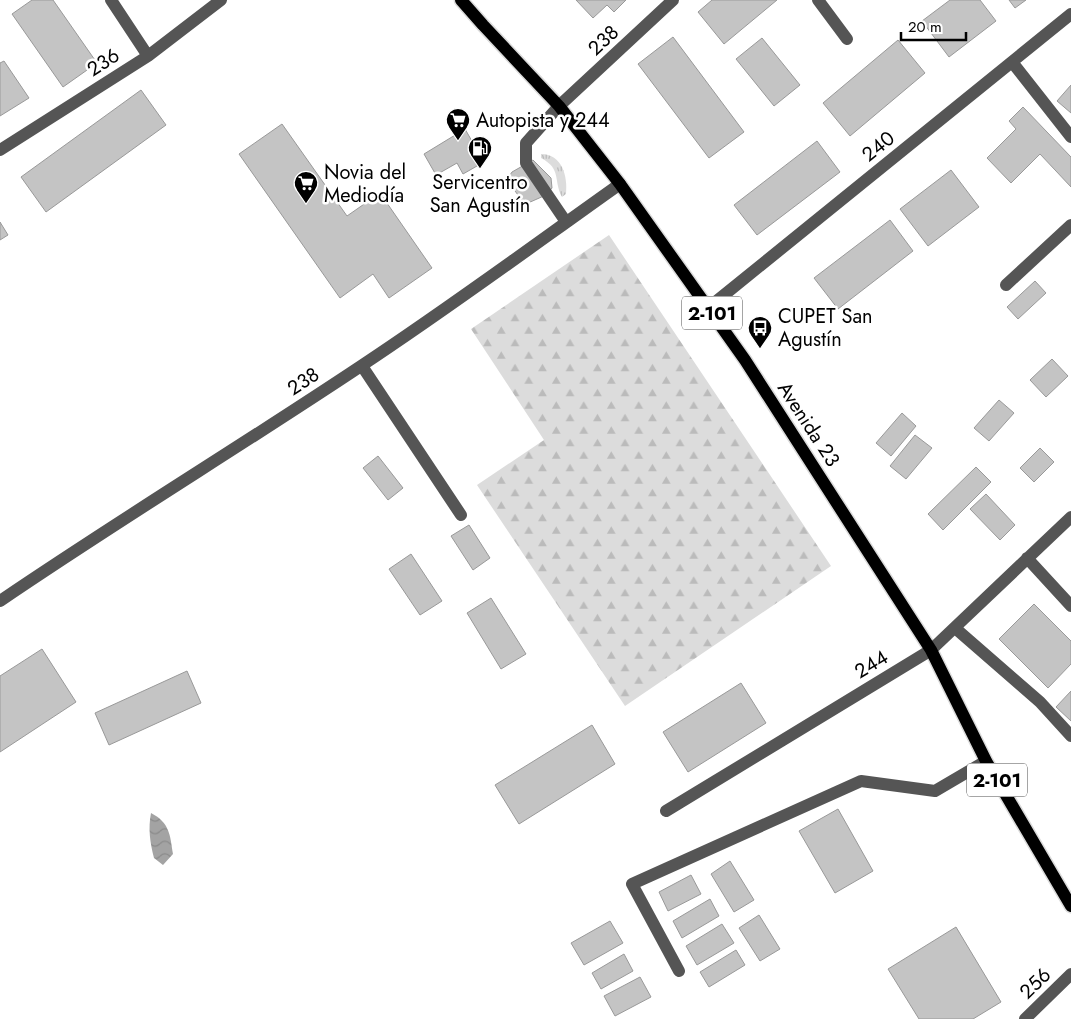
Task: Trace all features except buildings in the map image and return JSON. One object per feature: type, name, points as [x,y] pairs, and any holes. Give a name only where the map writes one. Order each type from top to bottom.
[{"type":"main road","name":"Avenida 23","points":[[461,0],[559,106],[620,184],[750,368],[931,650],[986,761],[1071,906]]},
{"type":"street","points":[[111,0],[148,56]]},
{"type":"street","name":"236","points":[[0,150],[148,56],[221,0]]},
{"type":"street","name":"238","points":[[566,222],[526,163],[526,143],[559,106],[673,0]]},
{"type":"street","points":[[818,0],[847,40]]},
{"type":"street","name":"240","points":[[708,308],[1071,14]]},
{"type":"street","points":[[1012,62],[1071,137]]},
{"type":"street","name":"238","points":[[0,601],[63,558],[362,366],[620,184]]},
{"type":"street","points":[[1006,285],[1071,224]]},
{"type":"street","points":[[362,366],[461,516]]},
{"type":"street","name":"244","points":[[666,811],[931,650],[1071,517]]},
{"type":"street","points":[[1027,558],[1071,606]]},
{"type":"street","points":[[954,628],[1040,702],[1071,736]]},
{"type":"street","points":[[679,971],[632,884],[861,781],[935,791],[986,761]]},
{"type":"street","name":"256","points":[[1025,1019],[1071,974]]},
{"type":"green space","points":[[541,154],[554,158],[559,162],[565,173],[566,194],[562,197],[552,166],[541,158]]},
{"type":"green space","points":[[609,235],[831,566],[625,706],[477,485],[544,440],[471,329]]},
{"type":"water","points":[[151,813],[166,825],[170,835],[173,854],[163,865],[154,858],[150,830]]},
{"type":"place","name":"Autopista y 244","points":[[458,141]]},
{"type":"place","name":"Servicentro San Agustín","points":[[480,169]]},
{"type":"place","name":"Novia del Mediodía","points":[[306,204]]},
{"type":"place","name":"CUPET San Agustín","points":[[760,349]]}]
